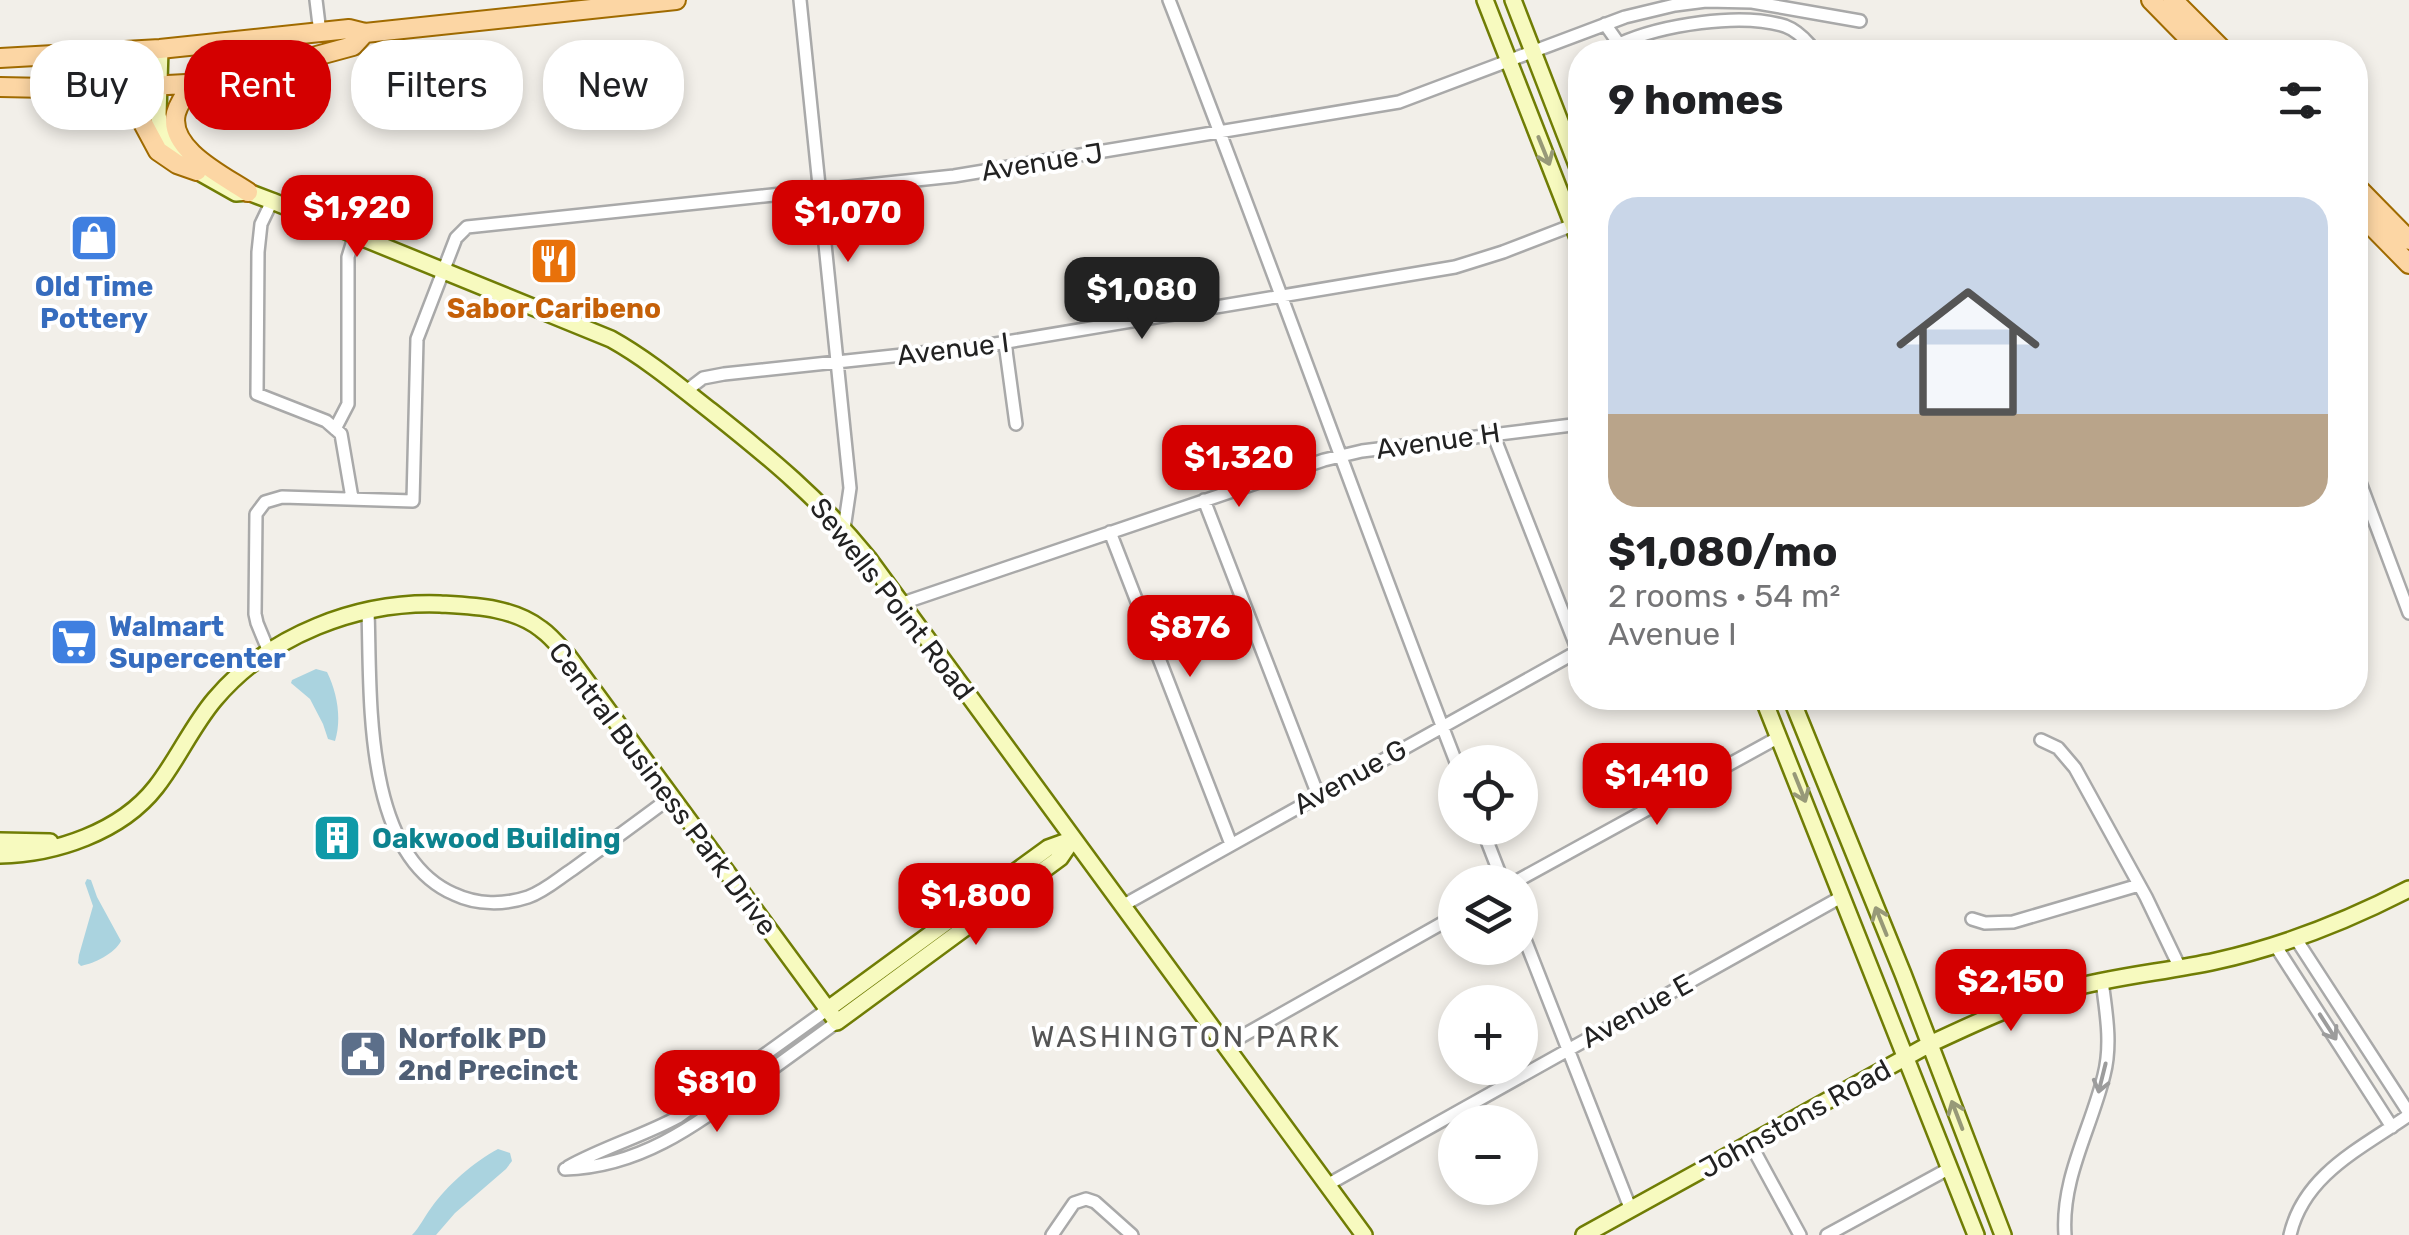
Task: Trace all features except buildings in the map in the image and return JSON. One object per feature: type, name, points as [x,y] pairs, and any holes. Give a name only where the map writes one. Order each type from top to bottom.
[{"type":"main road","points":[[164,49],[349,29],[365,33],[531,7],[676,0]]},
{"type":"main road","points":[[1485,0],[1568,212]]},
{"type":"main road","points":[[1513,0],[1568,142]]},
{"type":"main road","points":[[2150,0],[2190,40]]},
{"type":"main road","points":[[2173,0],[2213,40]]},
{"type":"main road","points":[[331,52],[353,46],[365,33]]},
{"type":"main road","points":[[0,58],[30,56]]},
{"type":"main road","points":[[0,87],[30,88]]},
{"type":"main road","points":[[184,97],[175,120],[182,144],[248,192]]},
{"type":"main road","points":[[146,130],[158,151],[197,171]]},
{"type":"main road","name":"Sewells Point Road","points":[[162,130],[173,152],[236,193],[248,192],[272,201],[612,339],[686,391],[822,505],[900,604],[1364,1235]]},
{"type":"main road","points":[[2368,198],[2409,240]]},
{"type":"main road","points":[[2368,222],[2409,264]]},
{"type":"main road","name":"Central Business Park Drive","points":[[0,854],[36,852],[92,834],[114,822],[150,795],[216,698],[254,662],[302,633],[368,610],[422,604],[506,612],[532,622],[568,656],[832,1015]]},
{"type":"main road","points":[[1768,710],[1976,1235]]},
{"type":"main road","points":[[1796,710],[2003,1235]]},
{"type":"main road","points":[[832,1015],[1048,848],[1073,839]]},
{"type":"main road","name":"Central Business Park Drive","points":[[0,841],[69,842]]},
{"type":"main road","name":"Johnstons Road","points":[[1584,1235],[1605,1230],[1631,1210],[1930,1044],[2043,997],[2275,946],[2336,924],[2409,889]]},
{"type":"street","points":[[316,0],[320,33]]},
{"type":"street","points":[[800,0],[850,488],[844,529]]},
{"type":"street","points":[[1169,0],[1449,745]]},
{"type":"street","name":"Avenue J","points":[[352,498],[413,501],[417,339],[456,238],[475,225],[954,176],[1399,102],[1605,24],[1674,5],[1725,0],[1778,5],[1860,21]]},
{"type":"street","points":[[1630,40],[1656,30],[1723,22],[1782,25],[1805,40]]},
{"type":"street","points":[[1605,24],[1616,40]]},
{"type":"street","points":[[269,652],[255,614],[254,527],[260,506],[282,497],[352,498],[341,434],[326,420],[257,394],[258,252],[261,224],[272,201]]},
{"type":"street","name":"Avenue I","points":[[686,391],[703,378],[724,374],[1004,343],[1455,268],[1568,227]]},
{"type":"street","points":[[335,429],[348,404],[348,257],[355,234]]},
{"type":"street","points":[[1004,343],[1016,424]]},
{"type":"street","name":"Avenue H","points":[[900,604],[1340,456],[1568,425]]},
{"type":"street","points":[[1494,434],[1568,622]]},
{"type":"street","points":[[1204,500],[1318,795]]},
{"type":"street","points":[[2368,504],[2409,613]]},
{"type":"street","points":[[1110,532],[1231,844]]},
{"type":"street","points":[[368,610],[378,775],[404,846],[436,884],[479,902],[530,896],[671,797]]},
{"type":"street","name":"Avenue G","points":[[1122,906],[1568,656]]},
{"type":"street","points":[[1538,869],[1779,737]]},
{"type":"street","points":[[2040,740],[2058,748],[2075,768],[2180,968]]},
{"type":"street","points":[[1972,919],[2013,922],[2139,885]]},
{"type":"street","name":"Avenue E","points":[[1327,1184],[1844,896]]},
{"type":"street","points":[[1230,1053],[1233,1044],[1248,1032],[1438,926]]},
{"type":"street","points":[[2290,1235],[2296,1214],[2314,1184],[2409,1114],[2296,939]]},
{"type":"street","points":[[2275,946],[2392,1127]]},
{"type":"street","points":[[1535,965],[1631,1210]]},
{"type":"street","points":[[2065,1235],[2070,1178],[2107,1056],[2102,981]]},
{"type":"street","points":[[832,1015],[681,1134],[616,1162],[565,1168],[678,1117],[832,1015]]},
{"type":"street","points":[[1750,1143],[1800,1235]]},
{"type":"street","points":[[1827,1235],[1950,1168]]},
{"type":"street","points":[[1052,1235],[1074,1204],[1086,1199],[1095,1202],[1132,1235]]},
{"type":"water","points":[[316,669],[327,672],[336,697],[335,741],[328,739],[310,699],[291,683]]},
{"type":"water","points":[[87,879],[91,880],[121,941],[104,957],[81,966],[79,955],[93,906]]},
{"type":"water","points":[[498,1149],[510,1153],[512,1161],[506,1169],[436,1235],[412,1235],[453,1183]]},
{"type":"place","name":"Old Time Pottery","points":[[94,238]]},
{"type":"place","name":"Sabor Caribeno","points":[[554,261]]},
{"type":"place","name":"Walmart Supercenter","points":[[74,642]]},
{"type":"place","name":"Oakwood Building","points":[[337,838]]},
{"type":"place","name":"Norfolk PD 2nd Precinct","points":[[363,1054]]},
{"type":"district","name":"WASHINGTON PARK","points":[[1186,1037]]}]
